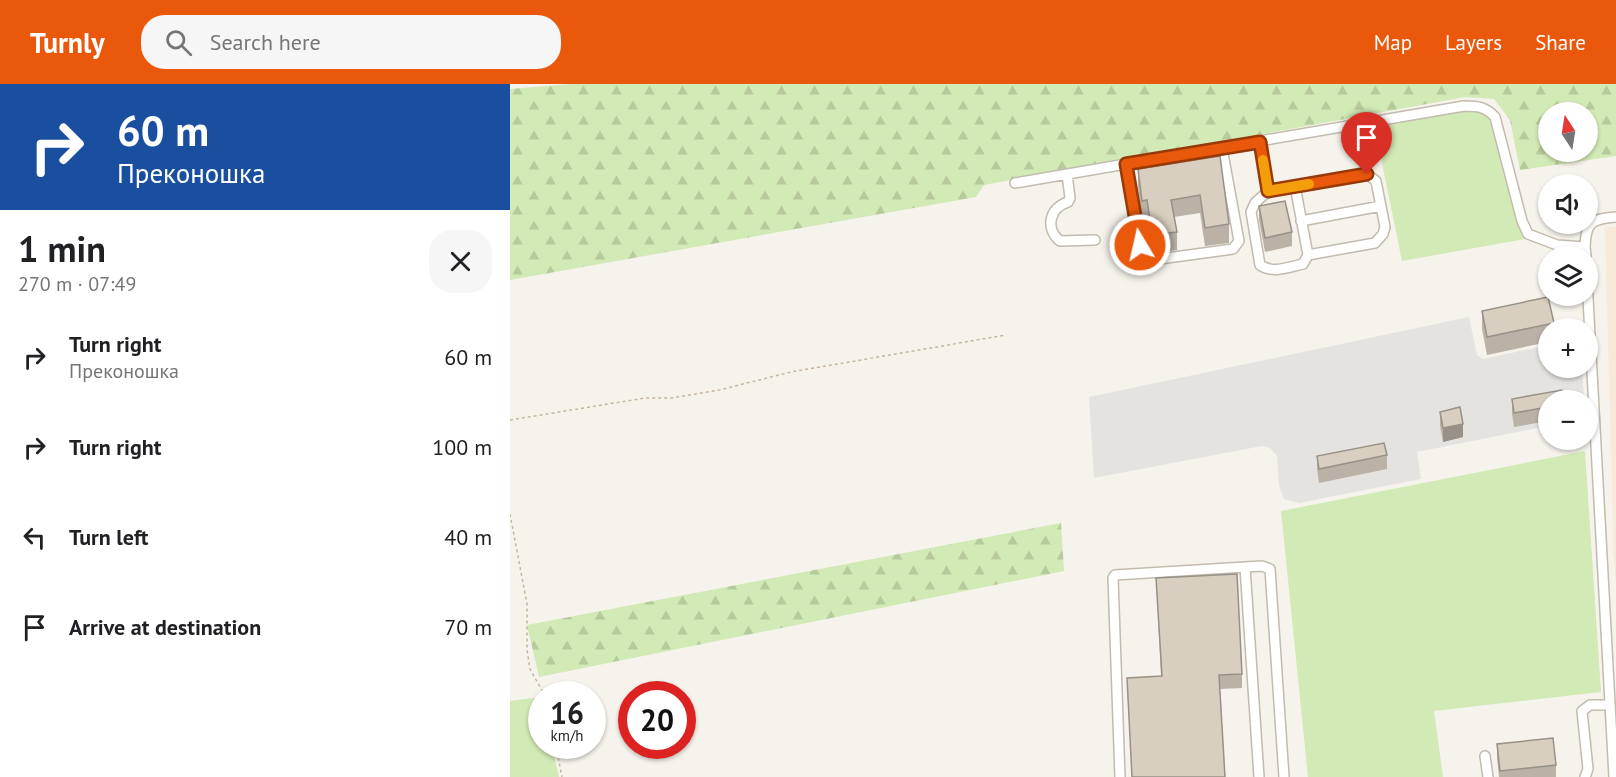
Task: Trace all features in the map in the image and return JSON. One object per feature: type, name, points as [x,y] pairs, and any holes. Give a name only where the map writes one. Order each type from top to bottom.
[{"type":"lane","points":[[1015,183],[1464,106],[1488,109],[1495,117],[1528,234],[1561,246]]},
{"type":"lane","points":[[1260,142],[1268,191]]},
{"type":"lane","points":[[1126,164],[1142,259],[1145,261],[1233,249],[1239,241],[1222,148]]},
{"type":"lane","points":[[1067,174],[1070,198],[1068,202],[1061,204],[1054,211],[1050,219],[1051,231],[1060,241],[1095,240]]},
{"type":"lane","points":[[1295,186],[1308,255],[1303,264],[1275,270],[1268,269],[1260,265],[1251,212],[1255,203],[1268,191],[1295,186],[1367,174],[1376,181],[1385,227],[1383,234],[1375,243],[1308,255]]},
{"type":"lane","points":[[1302,221],[1381,206]]},
{"type":"lane","points":[[1586,246],[1588,225],[1597,220],[1616,218]]},
{"type":"lane","points":[[1588,306],[1614,777]]},
{"type":"lane","points":[[1120,777],[1113,578],[1115,575],[1262,566],[1268,566],[1270,569],[1284,777]]},
{"type":"lane","points":[[1245,567],[1259,777]]},
{"type":"lane","points":[[1585,777],[1588,769],[1582,711],[1590,705],[1610,705]]},
{"type":"lane","points":[[1485,756],[1488,777]]},
{"type":"path","points":[[510,420],[645,398],[672,398],[719,390],[791,372],[1006,335]]},
{"type":"path","points":[[510,514],[527,604],[527,650],[530,669],[537,681]]},
{"type":"path","points":[[559,759],[562,777]]},
{"type":"shaded area","points":[[1605,227],[1616,227],[1616,584],[1614,561]]},
{"type":"shaded area","points":[[1469,317],[1477,355],[1483,359],[1538,347],[1538,378],[1583,378],[1583,390],[1538,390],[1538,428],[1417,452],[1421,479],[1299,503],[1284,499],[1279,485],[1277,456],[1270,448],[1262,446],[1094,478],[1089,397]]},
{"type":"green space","points":[[572,84],[1616,84],[1616,156],[1598,159],[1598,102],[1538,102],[1538,162],[1575,162],[1520,170],[1510,120],[1494,99],[1465,97],[984,185],[976,197],[510,280],[510,89]]},
{"type":"green space","points":[[1464,106],[1495,117],[1525,239],[1402,261],[1372,122]]},
{"type":"green space","points":[[1585,451],[1601,692],[1434,711],[1443,777],[1308,777],[1281,511]]},
{"type":"green space","points":[[1061,523],[1064,571],[539,677],[527,625]]},
{"type":"green space","points":[[528,699],[528,759],[555,759],[559,777],[510,777],[510,701]]},
{"type":"building","points":[[1220,156],[1229,224],[1205,228],[1200,195],[1171,200],[1177,232],[1152,235],[1147,200],[1142,201],[1138,169]]},
{"type":"building","points":[[1285,201],[1292,232],[1265,238],[1259,206]]},
{"type":"building","points":[[1538,299],[1538,306],[1550,306],[1553,318],[1538,318],[1538,326],[1487,337],[1482,311]]},
{"type":"building","points":[[1538,394],[1538,409],[1514,413],[1512,399]]},
{"type":"building","points":[[1460,407],[1463,424],[1443,428],[1440,412]]},
{"type":"building","points":[[1384,443],[1387,455],[1319,469],[1317,456]]},
{"type":"building","points":[[1237,574],[1242,674],[1219,675],[1225,777],[1132,777],[1127,678],[1162,676],[1156,578]]},
{"type":"building","points":[[1553,738],[1556,765],[1500,771],[1497,744]]},
{"type":"slow traffic","points":[[1263,160],[1268,191],[1309,184]]},
{"type":"route","points":[[1140,245],[1126,164],[1260,142],[1268,191],[1367,174]]}]
